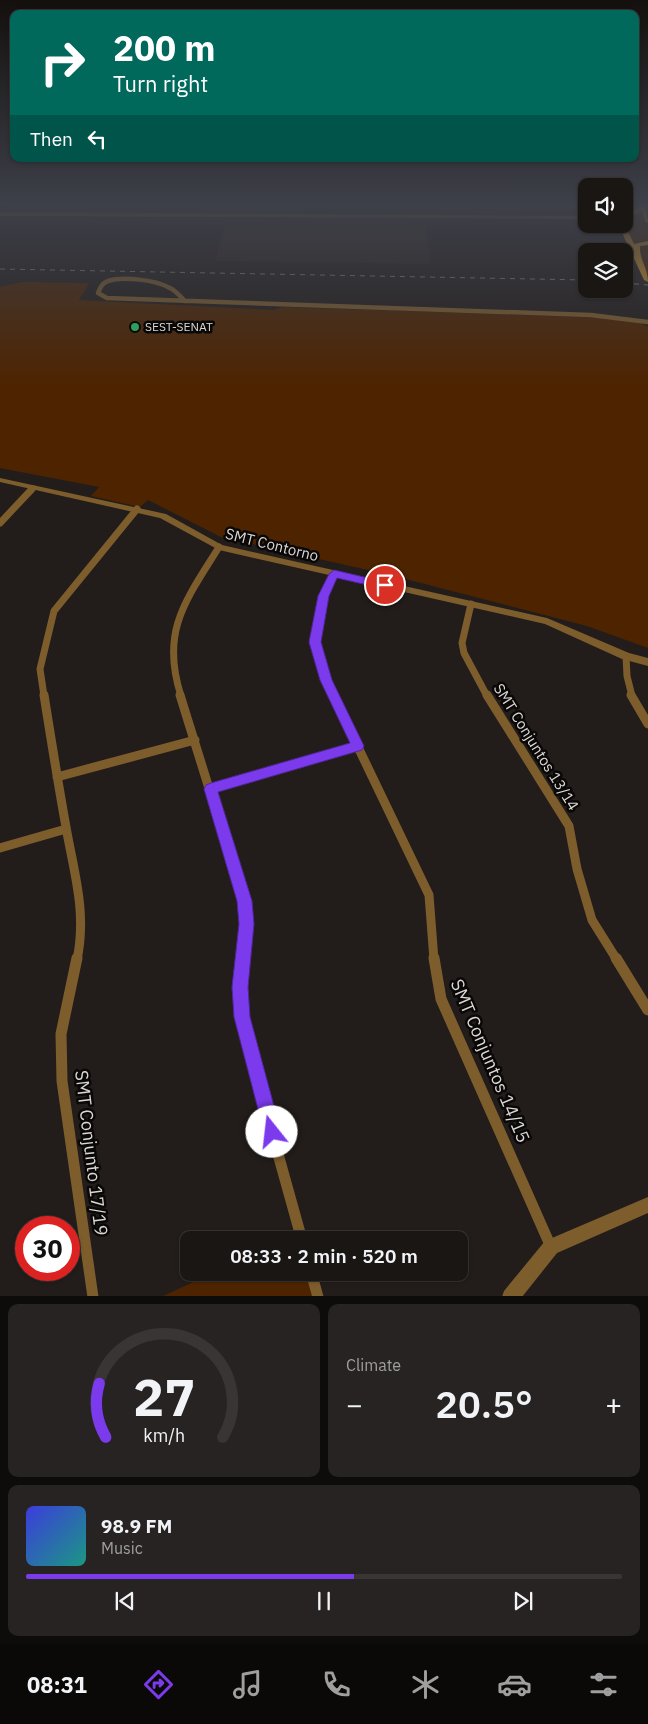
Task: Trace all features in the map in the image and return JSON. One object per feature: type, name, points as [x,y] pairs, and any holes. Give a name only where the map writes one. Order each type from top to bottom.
[{"type":"main road","points":[[642,265],[648,279]]},
{"type":"street","points":[[185,302],[179,292],[156,282],[108,281],[102,285],[98,293],[107,298],[185,302],[592,316],[648,322]]},
{"type":"street","name":"SMT Contorno","points":[[0,480],[163,516],[219,547],[547,621],[626,656],[648,662]]},
{"type":"street","points":[[0,523],[33,488]]},
{"type":"street","name":"SMT Conjunto 17/19","points":[[93,1296],[62,1082],[61,1034],[80,946],[82,922],[80,897],[66,829],[41,683],[42,656],[54,611],[137,509]]},
{"type":"street","points":[[219,547],[179,611],[173,632],[171,655],[174,675],[211,789],[244,901],[246,924],[240,987],[244,1026],[300,1231]]},
{"type":"street","name":"SMT Conjuntos 14/15","points":[[334,574],[324,596],[315,642],[326,680],[429,895],[435,971],[441,999],[551,1247]]},
{"type":"street","name":"SMT Conjuntos 13/14","points":[[471,604],[462,643],[464,653],[481,686],[569,826],[577,869],[592,920],[648,1010]]},
{"type":"street","points":[[626,656],[626,680],[629,693],[648,724]]},
{"type":"street","points":[[57,777],[195,740]]},
{"type":"street","points":[[211,789],[358,746]]},
{"type":"street","points":[[0,848],[66,829]]},
{"type":"street","points":[[510,1296],[551,1247],[648,1205]]},
{"type":"street","points":[[314,1281],[318,1296]]},
{"type":"shaded area","points":[[642,265],[648,265],[648,279]]},
{"type":"shaded area","points":[[22,282],[89,283],[79,300],[274,310],[282,307],[613,318],[640,323],[648,327],[648,648],[587,626],[386,574],[221,537],[148,500],[140,507],[91,496],[99,487],[0,468],[0,287]]},
{"type":"shaded area","points":[[196,1281],[309,1281],[313,1296],[163,1296]]},
{"type":"railway","points":[[0,269],[578,280]]},
{"type":"railway","points":[[633,284],[648,285]]},
{"type":"place","name":"SEST-SENAT","points":[[135,327]]},
{"type":"route","points":[[272,1132],[247,1043],[242,1017],[240,987],[246,924],[244,901],[211,789],[358,746],[326,680],[315,642],[318,621],[324,596],[334,574],[385,585]]}]
